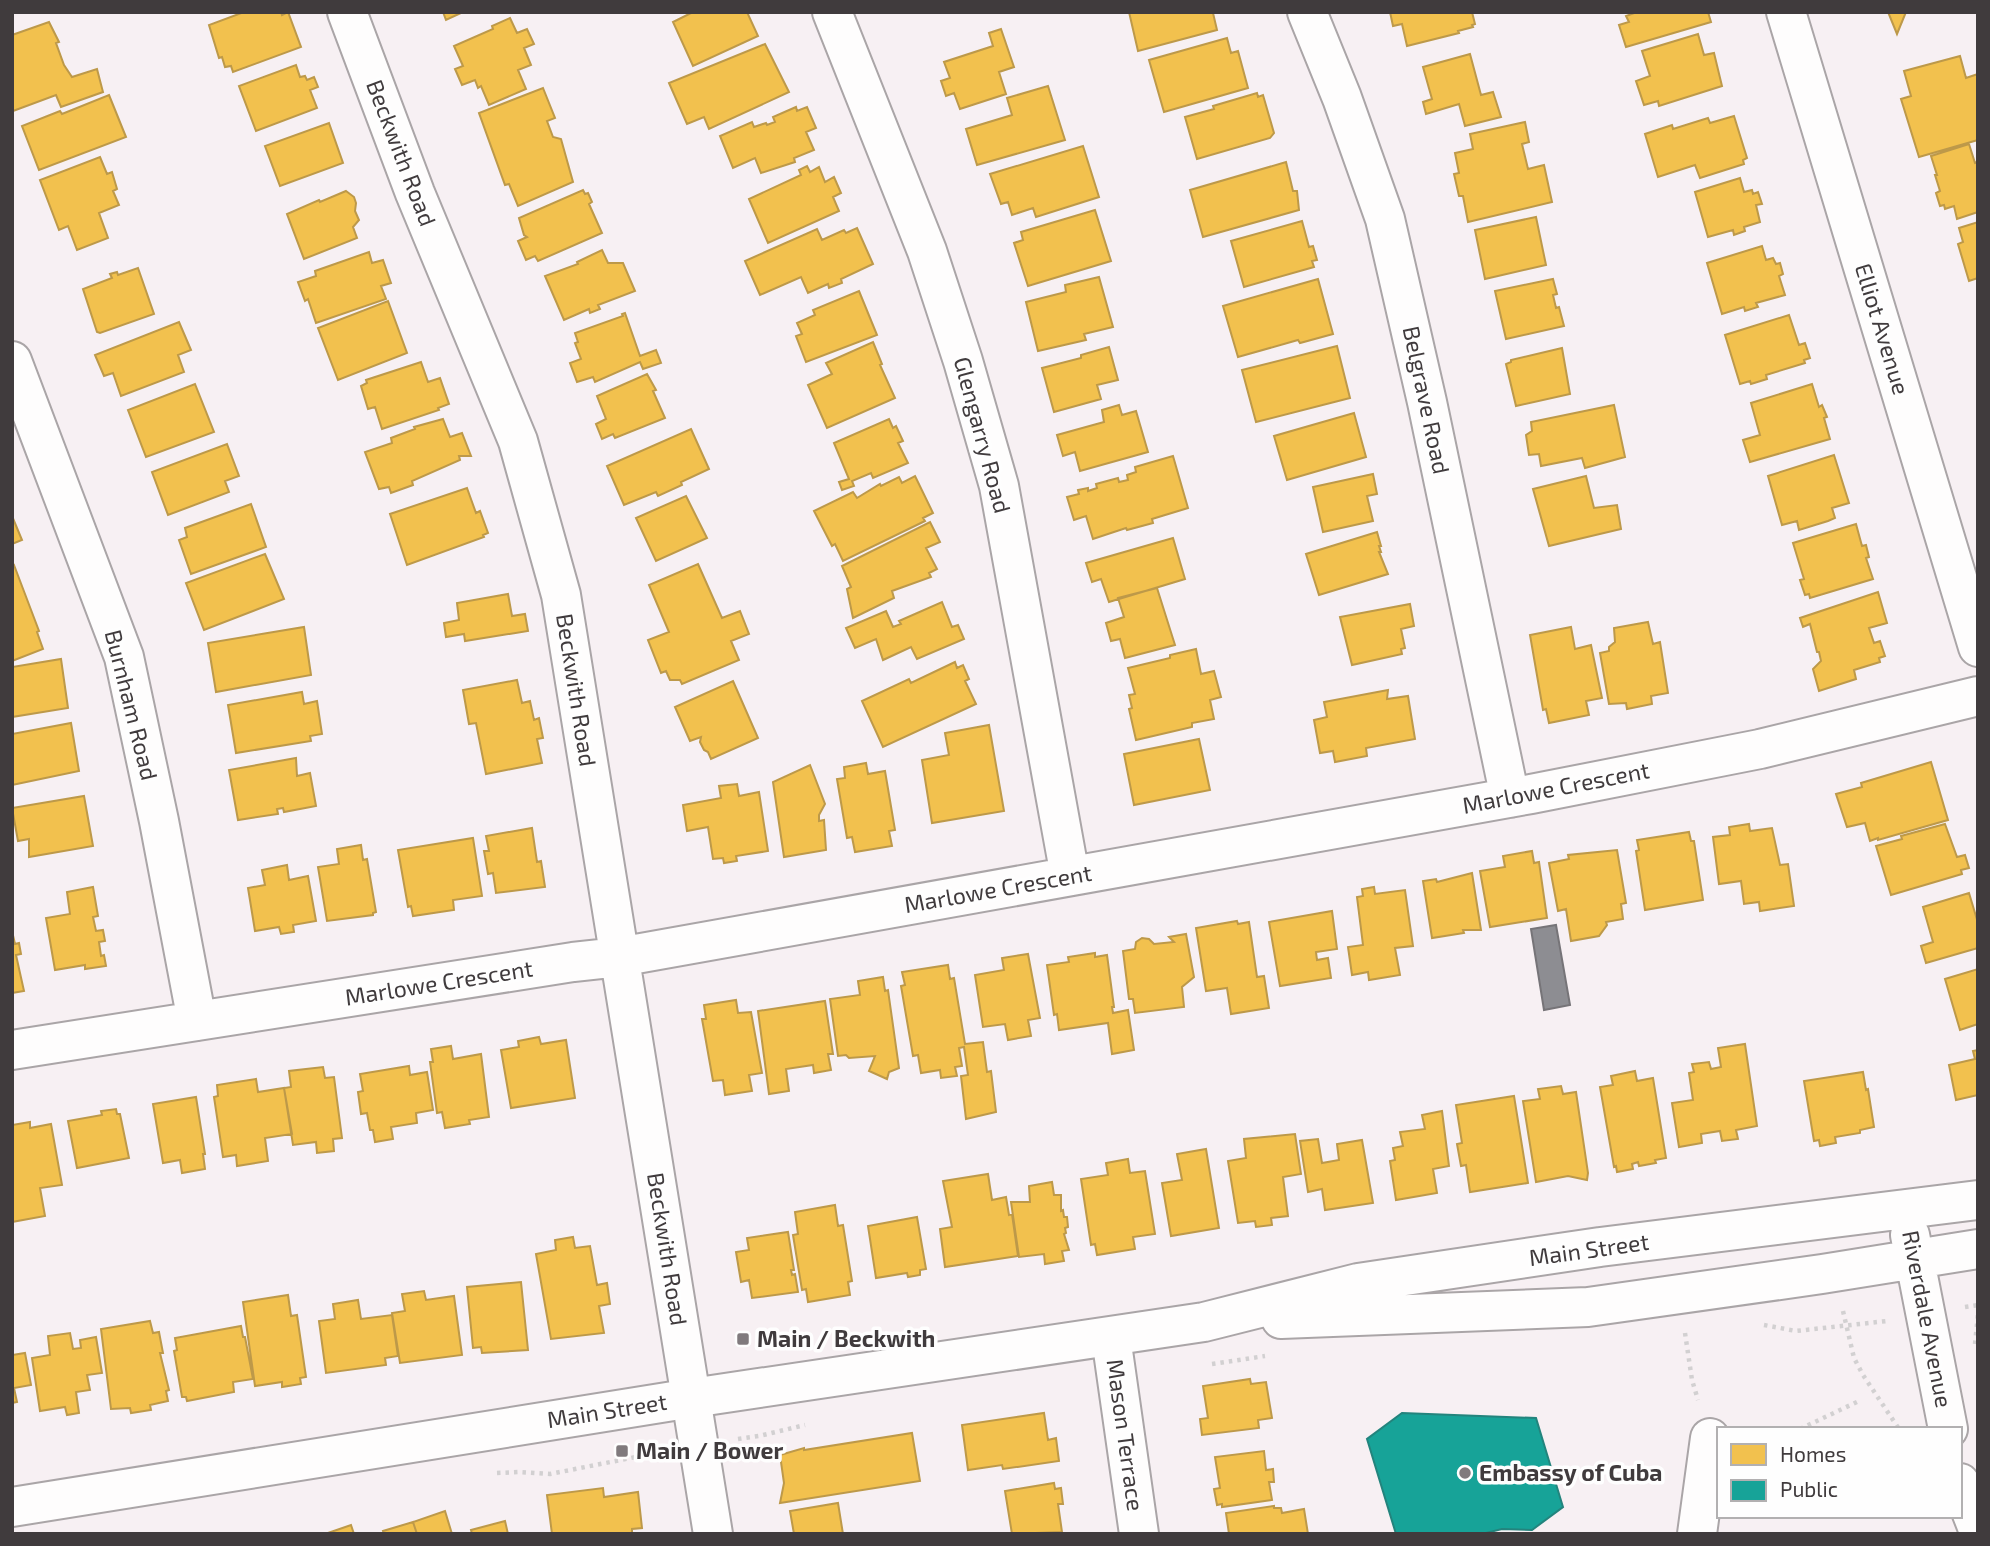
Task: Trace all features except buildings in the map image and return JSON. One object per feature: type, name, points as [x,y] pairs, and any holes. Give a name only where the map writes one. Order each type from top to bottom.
[{"type":"street","name":"Beckwith Road","points":[[347,12],[415,192],[518,442],[561,595],[713,1534]]},
{"type":"street","name":"Glengarry Road","points":[[832,12],[927,251],[963,361],[999,486],[1070,876]]},
{"type":"street","name":"Belgrave Road","points":[[1307,12],[1342,98],[1385,219],[1427,402],[1510,798]]},
{"type":"street","name":"Elliot Avenue","points":[[1786,12],[1978,647]]},
{"type":"street","name":"Burnham Road","points":[[12,361],[124,657],[197,1021]]},
{"type":"street","name":"Marlowe Crescent","points":[[12,1050],[619,957],[1510,798],[1760,750],[1978,696]]},
{"type":"street","name":"Main Street","points":[[12,1507],[692,1398],[1204,1322],[1358,1283],[1601,1247],[1978,1200]]},
{"type":"street","name":"Riverdale Avenue","points":[[1906,1209],[1948,1427]]},
{"type":"street","name":"Main Street","points":[[1204,1322],[1588,1307],[1914,1261],[1978,1249]]},
{"type":"street","name":"Mason Terrace","points":[[1111,1337],[1139,1534]]},
{"type":"street","points":[[1697,1534],[1710,1438]]},
{"type":"street","points":[[1962,1485],[1978,1502]]},
{"type":"street","points":[[1962,1488],[1978,1529]]},
{"type":"path","points":[[1842,1306],[1854,1359],[1898,1427]]},
{"type":"path","points":[[1976,1355],[1978,1314]]},
{"type":"path","points":[[1683,1326],[1692,1380],[1710,1438]]},
{"type":"path","points":[[1804,1427],[1859,1401]]},
{"type":"place","name":"Main / Beckwith","points":[[743,1339]]},
{"type":"place","name":"Main / Bower","points":[[622,1451]]},
{"type":"place","name":"Embassy of Cuba","points":[[1465,1473]]}]
